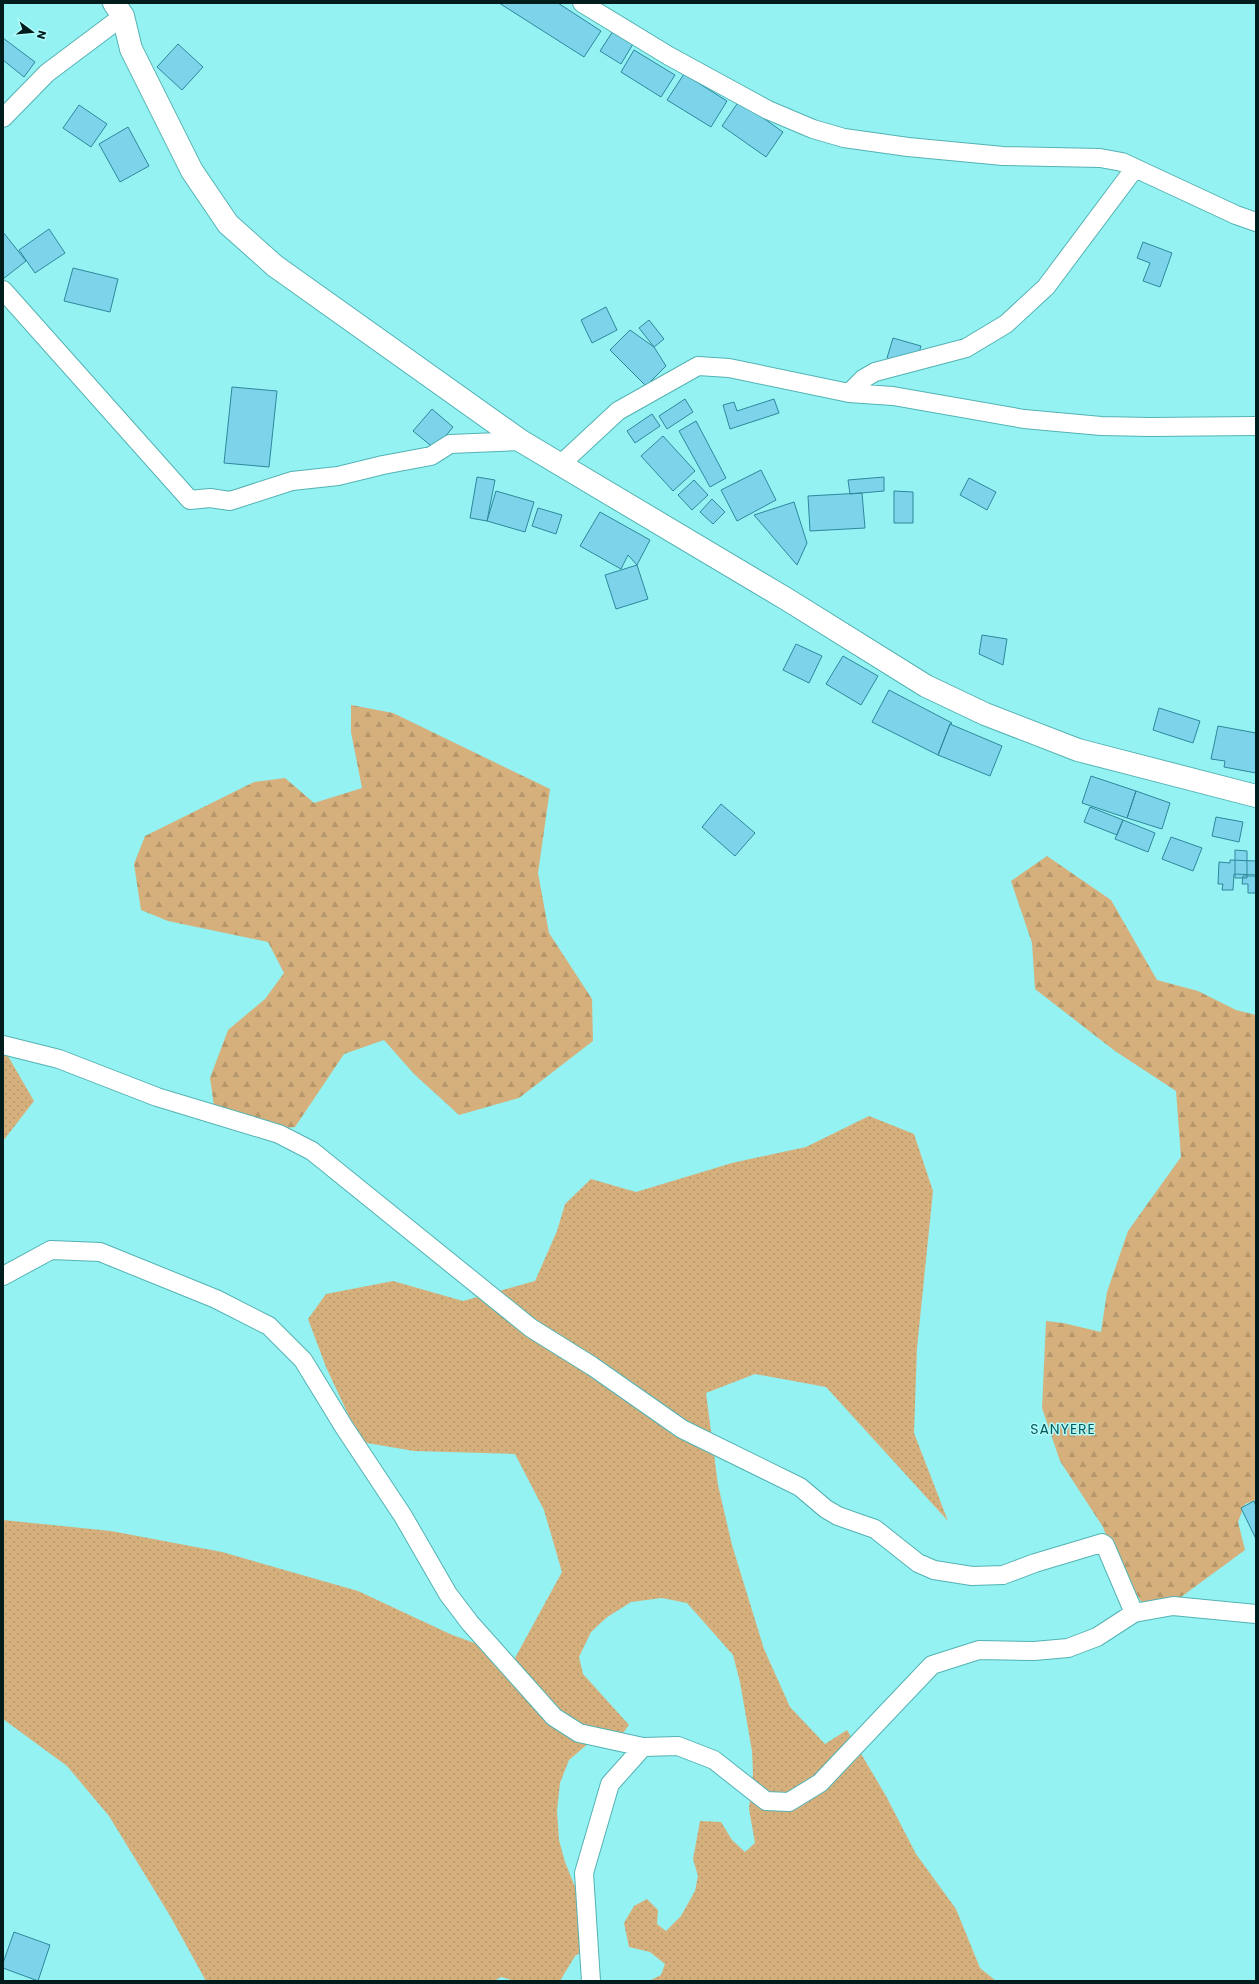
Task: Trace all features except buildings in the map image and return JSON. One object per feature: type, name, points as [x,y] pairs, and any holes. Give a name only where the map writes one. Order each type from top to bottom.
[{"type":"street","points":[[582,3],[669,56],[768,110],[826,133],[844,138],[901,146],[995,155],[1100,158],[1122,162],[1236,215],[1256,222]]},
{"type":"street","points":[[3,118],[47,73],[118,10],[131,49],[192,171],[228,224],[275,266],[521,441],[788,600],[926,686],[978,711],[1078,750],[1256,796]]},
{"type":"street","points":[[849,393],[863,379],[875,372],[966,348],[1006,324],[1046,287],[1135,168]]},
{"type":"street","points":[[3,290],[190,500],[210,498],[230,501],[292,481],[338,476],[383,465],[431,456],[450,444],[521,441]]},
{"type":"street","points":[[561,464],[618,411],[698,366],[729,368],[849,393],[893,396],[1024,419],[1101,426],[1150,428],[1256,426]]},
{"type":"street","points":[[3,1045],[59,1058],[157,1097],[279,1134],[312,1151],[531,1328],[592,1366],[682,1429],[800,1487],[826,1509],[838,1516],[875,1529],[918,1563],[934,1570],[972,1576],[1002,1575],[1035,1563],[1102,1544],[1105,1545],[1134,1613]]},
{"type":"street","points":[[3,1276],[51,1250],[100,1252],[216,1299],[269,1326],[303,1360],[344,1427],[403,1516],[448,1594],[470,1623],[554,1717],[579,1733],[643,1747],[678,1746],[714,1760],[766,1801],[788,1802],[820,1783],[932,1665],[979,1650],[1034,1651],[1068,1648],[1096,1637],[1134,1613],[1173,1606],[1256,1614]]},
{"type":"street","points":[[591,1981],[584,1873],[610,1784],[643,1747]]},
{"type":"green space","points":[[351,705],[393,713],[550,789],[538,873],[549,933],[592,999],[593,1041],[519,1098],[459,1115],[414,1074],[384,1040],[344,1054],[295,1127],[242,1133],[216,1120],[210,1078],[228,1030],[265,999],[284,973],[268,942],[168,921],[141,910],[134,864],[145,836],[254,782],[285,778],[314,803],[362,788],[351,732]]},
{"type":"green space","points":[[1047,856],[1111,900],[1157,980],[1198,991],[1236,1010],[1256,1015],[1256,1500],[1245,1504],[1238,1522],[1245,1550],[1151,1619],[1112,1551],[1103,1527],[1060,1461],[1042,1408],[1046,1321],[1063,1323],[1101,1332],[1107,1292],[1128,1231],[1181,1157],[1176,1091],[1115,1051],[1035,989],[1032,943],[1011,881]]},
{"type":"green space","points":[[3,1051],[5,1051],[34,1101],[3,1141]]},
{"type":"green space","points":[[869,1116],[914,1134],[933,1191],[917,1348],[914,1433],[948,1521],[826,1387],[755,1374],[706,1393],[718,1485],[732,1545],[764,1649],[790,1707],[825,1744],[847,1730],[886,1796],[916,1854],[956,1909],[980,1968],[996,1981],[649,1981],[661,1975],[665,1964],[650,1952],[629,1947],[624,1923],[634,1906],[647,1899],[658,1910],[657,1924],[666,1931],[681,1916],[695,1891],[698,1876],[693,1859],[700,1821],[721,1822],[732,1840],[745,1852],[755,1843],[749,1809],[753,1773],[752,1751],[740,1682],[733,1655],[687,1603],[662,1598],[631,1602],[606,1618],[591,1632],[579,1657],[583,1674],[629,1725],[611,1749],[590,1742],[569,1760],[560,1783],[557,1811],[559,1840],[565,1862],[575,1887],[588,1948],[575,1956],[560,1981],[515,1981],[501,1977],[494,1981],[206,1981],[169,1914],[109,1816],[67,1766],[3,1719],[3,1520],[111,1531],[222,1552],[358,1591],[450,1634],[515,1658],[562,1572],[544,1510],[515,1454],[414,1451],[361,1442],[326,1367],[308,1319],[326,1294],[393,1281],[463,1301],[535,1281],[557,1231],[565,1204],[591,1179],[636,1192],[732,1163],[806,1147]]},
{"type":"district","name":"SANYERE","points":[[1063,1429]]}]
